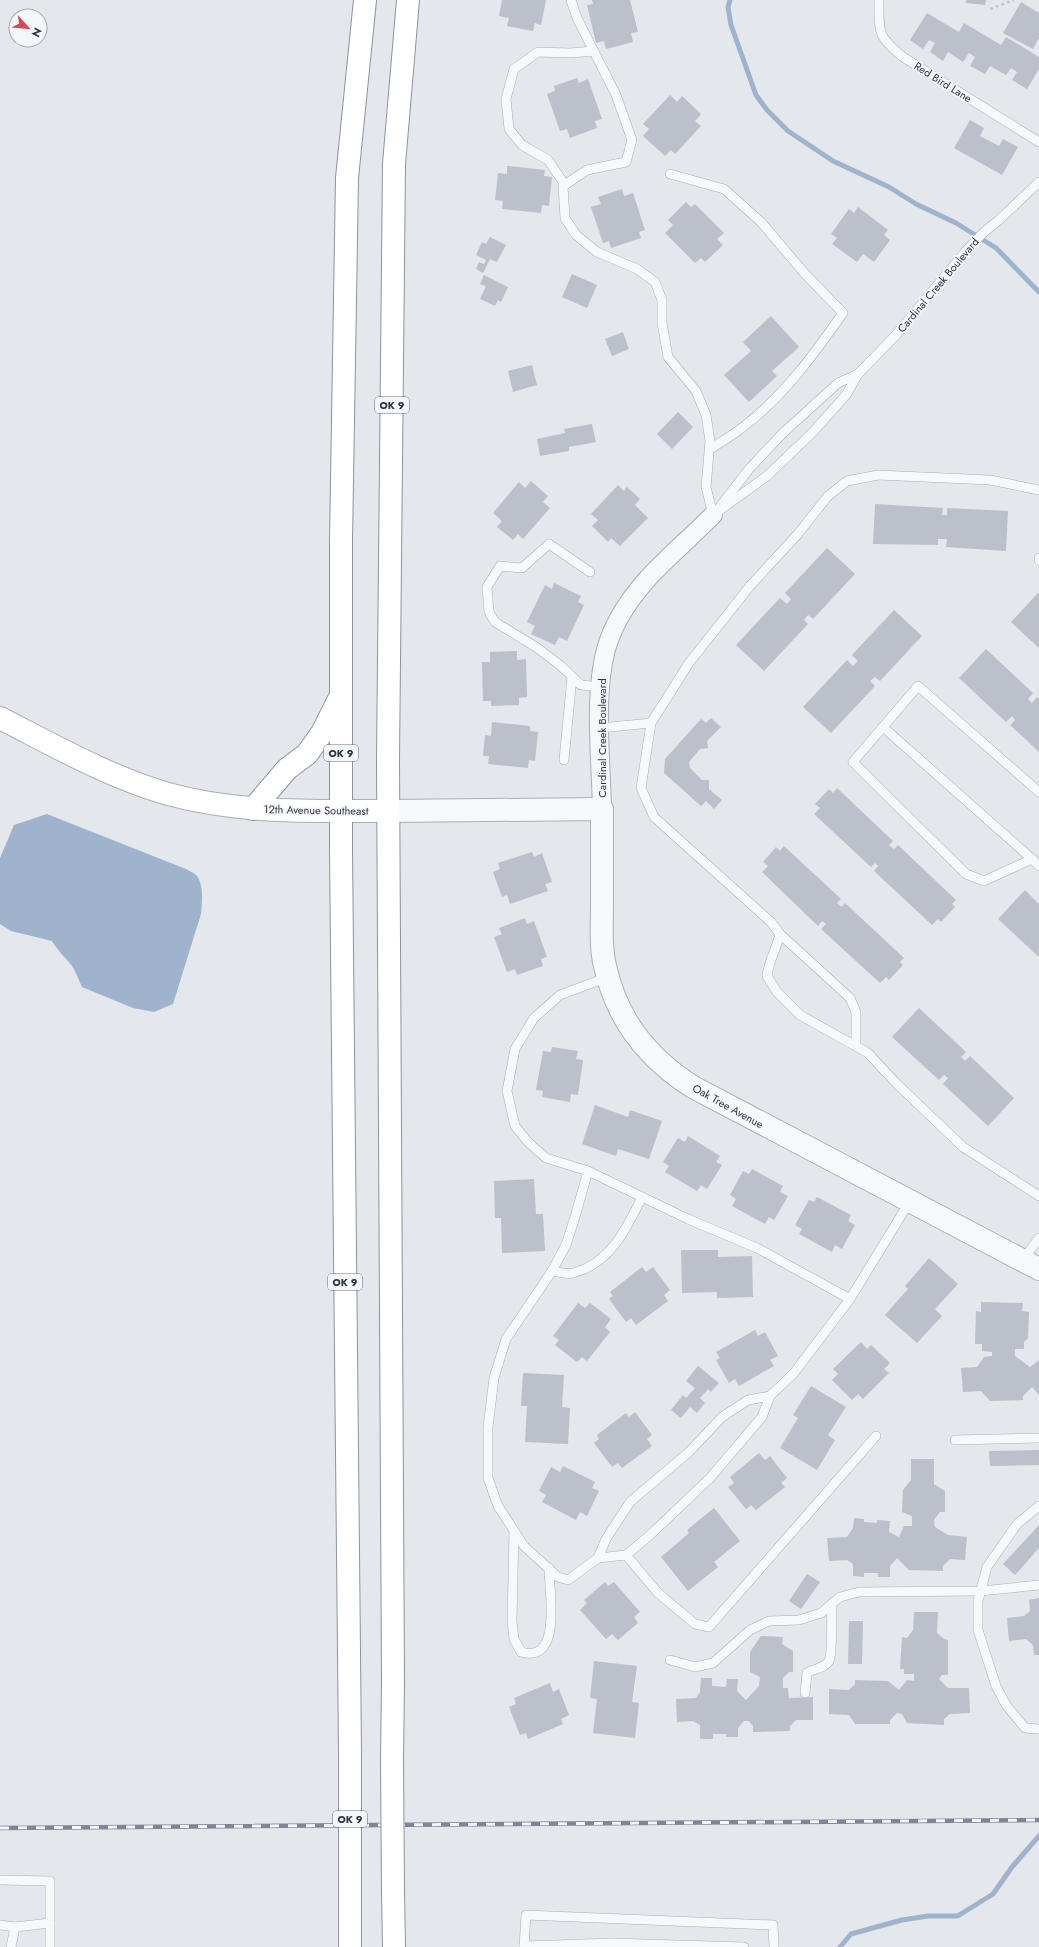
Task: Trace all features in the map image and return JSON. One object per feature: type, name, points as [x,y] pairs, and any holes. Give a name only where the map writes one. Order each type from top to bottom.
[{"type":"main road","name":"OK 9","points":[[350,1947],[350,1753],[341,811],[341,541],[347,178],[365,0]]},
{"type":"main road","name":"OK 9","points":[[394,1947],[388,812],[394,164],[408,0]]},
{"type":"main road","points":[[253,809],[287,769],[307,754],[322,733],[341,695]]},
{"type":"main road","name":"12th Avenue Southeast","points":[[0,718],[89,764],[148,787],[188,798],[274,811],[388,812]]},
{"type":"street","name":"Cardinal Creek Boulevard","points":[[602,808],[600,687],[607,647],[616,625],[630,602],[650,577],[713,516]]},
{"type":"street","name":"12th Avenue Southeast","points":[[388,812],[602,808]]},
{"type":"street","name":"Oak Tree Avenue","points":[[602,808],[602,941],[608,977],[610,987],[629,1027],[642,1045],[671,1073],[724,1104],[1031,1264]]},
{"type":"lane","points":[[564,185],[587,170],[626,162],[632,140],[616,96],[571,0]]},
{"type":"lane","name":"Red Bird Lane","points":[[880,0],[880,29],[882,37],[888,44],[903,57],[1039,142]]},
{"type":"lane","points":[[594,51],[570,53],[538,52],[514,69],[506,99],[509,129],[522,145],[548,160],[564,185],[565,218],[576,235],[597,252],[638,269],[655,282],[662,300],[662,323],[668,357],[696,391],[706,415],[710,449],[706,487],[713,516]]},
{"type":"lane","points":[[670,174],[724,189],[761,222],[806,275],[843,313],[808,361],[775,398],[743,428],[710,449]]},
{"type":"lane","name":"Cardinal Creek Boulevard","points":[[713,516],[767,476],[813,432],[846,395],[858,374],[896,335],[954,265],[989,227],[1039,182]]},
{"type":"lane","name":"Cardinal Creek Boulevard","points":[[713,516],[749,469],[783,433],[838,383],[858,374]]},
{"type":"lane","points":[[856,1046],[856,1012],[850,998],[780,934],[771,922],[654,817],[641,788],[651,723],[689,663],[750,586],[797,535],[828,496],[847,481],[878,475],[990,480],[1039,490]]},
{"type":"lane","points":[[590,572],[549,544],[522,568],[500,566],[487,587],[488,612],[495,622],[536,647],[581,685],[600,687]]},
{"type":"lane","points":[[564,760],[572,677]]},
{"type":"lane","points":[[1032,859],[984,881],[966,874],[854,762],[918,686],[1039,792]]},
{"type":"lane","points":[[600,728],[651,723]]},
{"type":"lane","points":[[884,727],[1039,866]]},
{"type":"lane","points":[[780,934],[777,946],[769,961],[767,976],[777,992],[800,1015],[868,1053],[900,1088],[963,1147],[1039,1196]]},
{"type":"lane","points":[[608,977],[560,995],[534,1018],[515,1049],[507,1091],[515,1126],[528,1142],[546,1158],[588,1171],[642,1197],[757,1248],[850,1299]]},
{"type":"lane","points":[[588,1171],[576,1217],[566,1245],[552,1271],[506,1339],[494,1378],[488,1427],[488,1478],[498,1506],[524,1546],[558,1577],[568,1580],[598,1558],[626,1555],[649,1536],[710,1478],[762,1417],[770,1396],[794,1373],[850,1299],[910,1201]]},
{"type":"lane","points":[[552,1271],[572,1274],[598,1262],[615,1245],[642,1197]]},
{"type":"lane","points":[[1031,1264],[1039,1238]]},
{"type":"lane","points":[[598,1558],[606,1538],[630,1502],[689,1452],[722,1416],[748,1400],[770,1396]]},
{"type":"lane","points":[[626,1555],[658,1593],[695,1624],[709,1627],[876,1436]]},
{"type":"lane","points":[[955,1440],[1039,1438]]},
{"type":"lane","points":[[1039,1506],[1017,1524],[987,1567],[978,1601],[978,1630],[996,1686],[1006,1705],[1025,1728],[1039,1729]]},
{"type":"lane","points":[[514,1531],[512,1621],[514,1639],[521,1652],[530,1654],[541,1650],[549,1639],[551,1628],[549,1568]]},
{"type":"lane","points":[[670,1660],[695,1667],[714,1663],[750,1630],[769,1621],[799,1620],[821,1613],[840,1597],[859,1592],[981,1591],[1039,1585]]},
{"type":"lane","points":[[805,1693],[807,1673],[812,1669],[822,1667],[829,1661],[831,1651],[832,1604]]},
{"type":"lane","points":[[0,1880],[50,1881],[50,1947]]},
{"type":"lane","points":[[744,1947],[612,1943],[524,1947],[526,1915],[773,1925],[774,1947]]},
{"type":"lane","points":[[0,1925],[15,1927],[50,1923]]},
{"type":"lane","points":[[11,1947],[15,1927]]},
{"type":"path","points":[[990,9],[1014,0]]},
{"type":"water","points":[[47,814],[186,869],[197,876],[202,889],[201,914],[173,1004],[154,1012],[133,1008],[82,987],[72,966],[56,948],[52,941],[11,931],[0,924],[0,858],[14,825]]},
{"type":"building","points":[[502,0],[546,0],[541,25],[535,23],[533,31],[507,26],[509,18],[499,16]]},
{"type":"building","points":[[592,0],[630,0],[638,32],[631,33],[633,42],[606,49],[604,41],[596,43],[587,5],[593,4]]},
{"type":"building","points":[[966,0],[986,0],[985,5],[966,3]]},
{"type":"building","points":[[1021,2],[1039,13],[1039,38],[1033,49],[1003,33]]},
{"type":"building","points":[[927,13],[959,32],[964,23],[1001,45],[1006,37],[1039,57],[1039,69],[1027,89],[1012,80],[1017,72],[1011,68],[1006,75],[990,66],[985,74],[970,66],[975,57],[969,53],[963,62],[948,52],[943,61],[930,52],[935,43],[929,40],[923,49],[910,40]]},
{"type":"building","points":[[577,78],[579,83],[588,79],[602,119],[595,121],[597,128],[570,138],[567,129],[560,131],[547,94],[555,91],[554,86]]},
{"type":"building","points":[[670,95],[677,102],[682,96],[701,114],[695,121],[701,126],[675,154],[671,150],[665,156],[643,136],[649,129],[643,124]]},
{"type":"building","points":[[970,120],[984,128],[980,136],[999,146],[1003,139],[1018,147],[1002,175],[954,148]]},
{"type":"building","points":[[507,166],[545,170],[544,176],[552,177],[549,206],[542,205],[541,213],[502,209],[503,201],[495,200],[498,173],[507,174]]},
{"type":"building","points":[[622,189],[624,196],[633,193],[645,230],[639,232],[641,238],[611,248],[609,241],[603,243],[591,207],[601,204],[598,197]]},
{"type":"building","points":[[686,202],[691,207],[695,204],[724,233],[717,239],[723,245],[705,262],[701,258],[695,263],[665,233],[673,225],[668,220]]},
{"type":"building","points":[[858,207],[888,230],[884,235],[890,240],[874,262],[863,254],[857,262],[832,244],[837,238],[831,234],[849,209],[854,213]]},
{"type":"building","points":[[490,237],[506,245],[497,262],[490,259],[483,273],[476,269],[479,262],[484,264],[486,260],[476,255],[482,242],[486,244]]},
{"type":"building","points":[[572,274],[597,285],[587,308],[562,297]]},
{"type":"building","points":[[484,275],[508,287],[501,302],[498,300],[495,306],[480,299],[486,286],[480,284]]},
{"type":"building","points":[[771,316],[799,347],[772,371],[777,376],[749,402],[724,375],[751,351],[743,342]]},
{"type":"building","points":[[623,332],[629,349],[612,356],[605,339]]},
{"type":"building","points":[[532,365],[537,385],[513,392],[508,371]]},
{"type":"building","points":[[678,412],[693,427],[672,449],[657,434]]},
{"type":"building","points":[[592,424],[596,442],[569,447],[569,451],[540,456],[537,439],[565,433],[564,429]]},
{"type":"building","points":[[531,481],[548,496],[543,502],[550,508],[523,539],[518,534],[513,540],[497,527],[502,521],[493,513],[519,482],[525,488]]},
{"type":"building","points":[[618,485],[624,491],[627,487],[640,499],[635,505],[648,518],[620,546],[611,538],[608,542],[592,526],[598,520],[591,514]]},
{"type":"building","points":[[875,504],[943,508],[942,515],[947,515],[947,508],[1008,511],[1006,551],[946,547],[947,539],[938,539],[938,545],[873,544]]},
{"type":"building","points":[[827,548],[855,574],[813,619],[808,615],[804,620],[808,624],[764,671],[736,645],[780,598],[787,604],[791,599],[785,593]]},
{"type":"building","points":[[554,583],[581,596],[578,602],[584,605],[567,641],[559,637],[555,645],[531,634],[535,626],[527,622],[545,585],[552,589]]},
{"type":"building","points":[[1038,593],[1039,594],[1039,648],[1011,622]]},
{"type":"building","points":[[894,610],[922,636],[880,681],[875,677],[870,681],[875,686],[831,733],[803,707],[847,660],[853,666],[858,661],[852,655]]},
{"type":"building","points":[[986,649],[1033,693],[1028,699],[1032,703],[1037,697],[1039,699],[1039,752],[1010,725],[1015,720],[1012,716],[1006,722],[959,678]]},
{"type":"building","points":[[517,651],[517,660],[526,659],[527,697],[519,698],[519,705],[491,706],[491,701],[483,701],[482,662],[490,662],[490,652]]},
{"type":"building","points":[[711,718],[721,727],[707,741],[708,748],[700,749],[689,762],[690,768],[702,780],[709,780],[709,789],[722,800],[714,809],[706,801],[701,806],[664,773],[665,759],[701,719],[706,723]]},
{"type":"building","points":[[492,722],[530,726],[530,731],[538,732],[535,761],[529,760],[528,768],[488,764],[489,756],[483,756],[485,735],[491,736]]},
{"type":"building","points":[[837,788],[893,841],[889,845],[894,849],[898,845],[956,900],[952,904],[955,907],[941,922],[938,919],[932,925],[874,871],[878,866],[875,863],[871,867],[814,814],[820,808],[815,804],[829,789],[833,793]]},
{"type":"building","points":[[784,846],[841,899],[837,903],[842,907],[845,903],[904,958],[900,962],[903,965],[889,980],[886,977],[880,983],[821,929],[826,924],[822,921],[818,926],[762,872],[768,866],[763,862],[776,847],[780,851]]},
{"type":"building","points":[[532,852],[534,857],[542,853],[552,882],[545,884],[548,891],[510,904],[507,895],[502,897],[493,872],[500,869],[498,863]]},
{"type":"building","points":[[1025,890],[1039,904],[1039,957],[998,919]]},
{"type":"building","points":[[525,918],[527,924],[534,921],[547,957],[541,959],[543,966],[517,975],[515,969],[507,972],[494,937],[502,934],[499,928]]},
{"type":"building","points":[[919,1008],[966,1052],[961,1057],[965,1061],[970,1056],[1014,1098],[988,1126],[943,1084],[948,1078],[944,1075],[939,1080],[892,1037]]},
{"type":"building","points":[[552,1047],[578,1051],[576,1059],[583,1060],[578,1095],[571,1094],[570,1102],[542,1097],[543,1091],[536,1090],[543,1051],[551,1052]]},
{"type":"building","points":[[595,1105],[628,1117],[630,1110],[662,1121],[649,1159],[618,1149],[616,1156],[582,1144]]},
{"type":"building","points":[[688,1136],[720,1156],[716,1162],[722,1165],[707,1189],[701,1185],[697,1191],[665,1172],[669,1166],[663,1162],[678,1138],[685,1142]]},
{"type":"building","points":[[752,1169],[783,1186],[780,1192],[788,1196],[774,1220],[769,1217],[765,1224],[732,1206],[736,1199],[730,1195],[743,1171],[749,1174]]},
{"type":"building","points":[[534,1179],[536,1214],[543,1214],[545,1251],[502,1253],[501,1218],[495,1218],[494,1181]]},
{"type":"building","points":[[817,1197],[851,1215],[848,1221],[855,1225],[842,1249],[835,1245],[832,1252],[799,1234],[802,1229],[795,1225],[809,1200],[814,1202]]},
{"type":"building","points":[[681,1250],[718,1250],[718,1257],[752,1256],[753,1297],[717,1298],[717,1292],[682,1293]]},
{"type":"building","points":[[929,1258],[958,1284],[935,1309],[942,1316],[917,1343],[885,1315],[908,1289],[905,1286]]},
{"type":"building","points":[[642,1267],[646,1272],[653,1267],[670,1290],[664,1295],[668,1301],[636,1325],[631,1318],[626,1322],[609,1299],[613,1296],[610,1292]]},
{"type":"building","points":[[981,1302],[1023,1303],[1022,1311],[1029,1312],[1028,1338],[1024,1342],[1024,1349],[1015,1349],[1015,1356],[1030,1367],[1039,1360],[1039,1395],[1032,1387],[1023,1396],[1023,1400],[990,1401],[981,1391],[963,1392],[961,1368],[977,1367],[984,1357],[992,1356],[992,1352],[982,1351],[982,1344],[975,1344],[976,1311],[981,1312]]},
{"type":"building","points":[[578,1303],[585,1308],[590,1303],[611,1319],[605,1327],[610,1332],[587,1361],[582,1357],[577,1362],[555,1345],[559,1340],[553,1336]]},
{"type":"building","points":[[755,1330],[758,1336],[765,1332],[778,1356],[770,1360],[774,1366],[739,1386],[735,1379],[729,1383],[716,1360],[720,1358],[716,1352]]},
{"type":"building","points":[[861,1342],[867,1349],[871,1345],[890,1363],[884,1369],[889,1373],[863,1399],[858,1394],[852,1400],[832,1380],[838,1374],[833,1369]]},
{"type":"building","points":[[698,1366],[719,1383],[711,1392],[708,1389],[700,1398],[705,1403],[697,1413],[690,1407],[681,1418],[671,1410],[683,1395],[686,1398],[695,1388],[686,1381]]},
{"type":"building","points":[[523,1373],[564,1375],[562,1407],[570,1408],[568,1444],[525,1442],[527,1406],[521,1406]]},
{"type":"building","points":[[811,1386],[846,1407],[828,1435],[835,1440],[817,1470],[780,1448],[798,1418],[793,1415]]},
{"type":"building","points":[[635,1412],[652,1435],[647,1439],[652,1446],[622,1468],[618,1463],[612,1467],[594,1443],[599,1439],[597,1435],[626,1413],[629,1417]]},
{"type":"building","points":[[1039,1450],[1039,1465],[990,1466],[989,1451]]},
{"type":"building","points":[[759,1453],[765,1460],[770,1456],[787,1478],[781,1483],[785,1487],[756,1510],[751,1505],[746,1509],[728,1487],[734,1483],[730,1477]]},
{"type":"building","points":[[911,1459],[934,1459],[934,1484],[945,1491],[945,1512],[940,1512],[934,1520],[935,1527],[948,1535],[967,1537],[965,1560],[950,1559],[943,1566],[943,1571],[909,1570],[897,1558],[890,1566],[890,1577],[878,1577],[878,1573],[864,1573],[864,1577],[853,1576],[853,1564],[847,1560],[829,1561],[827,1538],[847,1537],[853,1528],[854,1518],[864,1519],[864,1522],[877,1523],[877,1520],[890,1521],[889,1532],[899,1537],[904,1526],[912,1526],[912,1516],[902,1512],[903,1490],[911,1480]]},
{"type":"building","points":[[563,1466],[595,1482],[592,1488],[599,1491],[587,1516],[580,1512],[576,1520],[542,1502],[546,1495],[539,1491],[551,1467],[560,1472]]},
{"type":"building","points":[[714,1508],[740,1541],[714,1562],[718,1567],[688,1591],[661,1557],[689,1533],[687,1530]]},
{"type":"building","points":[[1039,1525],[1039,1548],[1015,1575],[1003,1564]]},
{"type":"building","points":[[807,1574],[820,1582],[801,1609],[789,1601]]},
{"type":"building","points":[[605,1582],[608,1586],[614,1582],[640,1612],[634,1617],[638,1623],[618,1640],[612,1634],[606,1639],[580,1610],[587,1603],[584,1600]]},
{"type":"building","points":[[1039,1598],[1039,1655],[1034,1655],[1033,1645],[1026,1639],[1009,1641],[1007,1618],[1024,1616],[1030,1611],[1029,1600]]},
{"type":"building","points":[[914,1612],[938,1612],[937,1633],[944,1639],[948,1640],[948,1675],[942,1675],[939,1679],[948,1688],[969,1688],[970,1713],[950,1714],[944,1719],[944,1725],[907,1723],[902,1714],[897,1713],[890,1720],[890,1724],[855,1724],[849,1715],[829,1714],[829,1689],[849,1690],[855,1684],[855,1680],[888,1681],[899,1690],[907,1680],[914,1681],[914,1674],[904,1674],[904,1669],[900,1669],[902,1637],[907,1638],[913,1630]]},
{"type":"building","points":[[849,1621],[863,1621],[862,1664],[848,1664]]},
{"type":"building","points":[[761,1636],[783,1637],[782,1644],[793,1651],[793,1672],[789,1672],[783,1678],[783,1688],[788,1688],[789,1698],[813,1697],[813,1720],[796,1720],[790,1726],[790,1731],[753,1732],[753,1726],[749,1721],[744,1721],[738,1728],[738,1737],[726,1737],[726,1734],[713,1734],[713,1739],[700,1739],[700,1725],[693,1721],[677,1722],[676,1699],[696,1698],[700,1692],[701,1678],[712,1678],[712,1686],[726,1687],[727,1679],[738,1679],[737,1691],[746,1700],[759,1686],[760,1677],[750,1672],[750,1652]]},
{"type":"building","points":[[594,1661],[637,1666],[632,1702],[639,1703],[635,1738],[593,1733],[597,1699],[590,1698]]},
{"type":"building","points":[[550,1683],[553,1692],[559,1689],[569,1715],[561,1719],[563,1724],[528,1739],[526,1733],[520,1735],[509,1707],[516,1704],[514,1698]]},
{"type":"waterway","points":[[730,0],[728,7],[731,25],[756,95],[767,110],[788,131],[833,161],[889,187],[916,204],[956,223],[996,248],[1039,292]]},
{"type":"waterway","points":[[840,1947],[851,1934],[902,1920],[928,1916],[957,1916],[961,1914],[993,1894],[1012,1867],[1039,1836]]},
{"type":"railway","points":[[0,1828],[1039,1820]]}]
